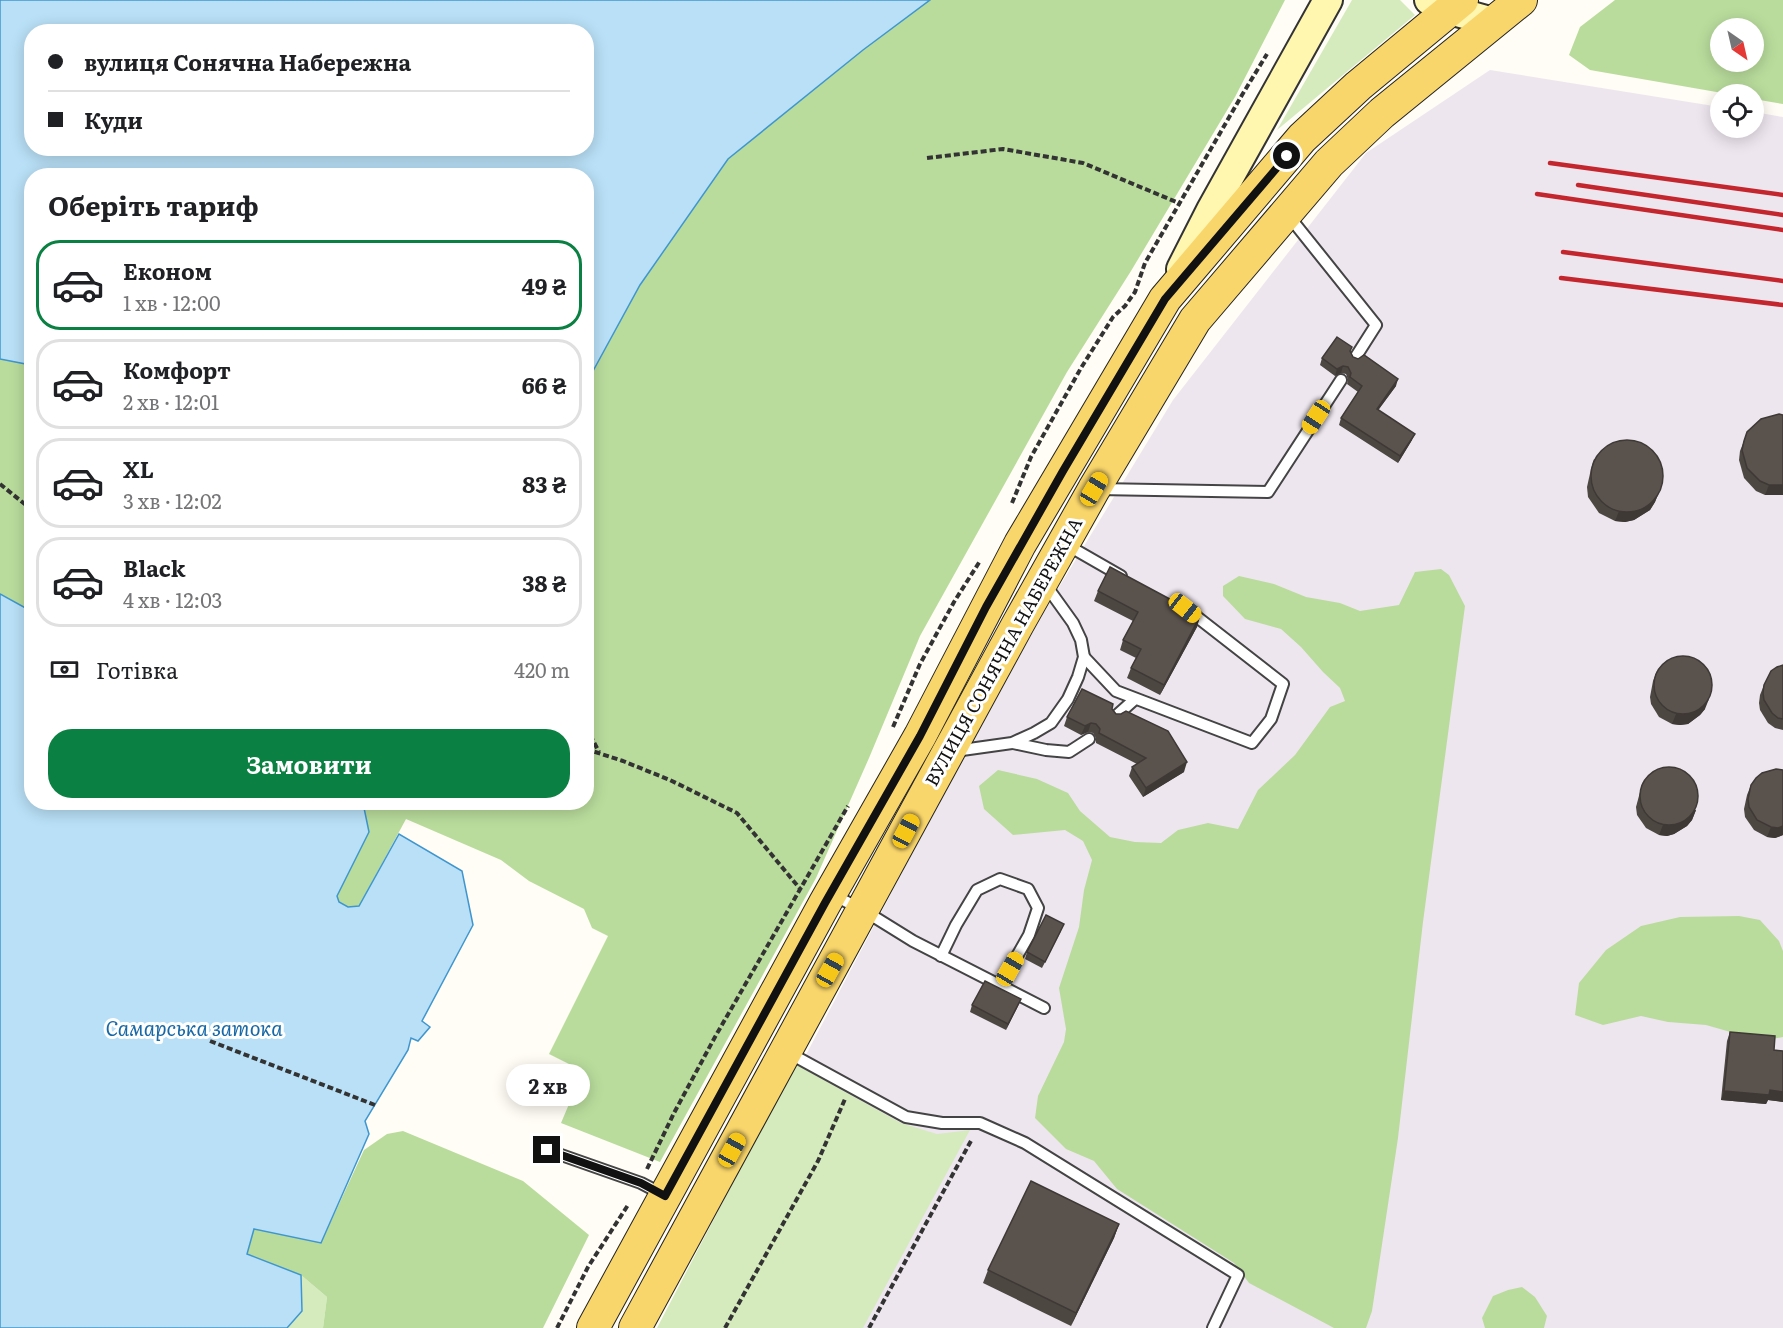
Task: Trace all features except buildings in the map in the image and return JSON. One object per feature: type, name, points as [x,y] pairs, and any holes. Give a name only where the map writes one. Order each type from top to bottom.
[{"type":"main road","points":[[1165,299],[1211,210],[1328,0]]},
{"type":"main road","name":"ВУЛИЦЯ СОНЯЧНА НАБЕРЕЖНА","points":[[593,1328],[653,1189],[818,895],[925,742],[1042,556],[1094,489],[1195,320],[1329,163],[1374,120],[1521,0]]},
{"type":"main road","points":[[1447,3],[1492,22]]},
{"type":"main road","name":"ВУЛИЦЯ СОНЯЧНА НАБЕРЕЖНА","points":[[635,1328],[863,910],[925,742],[1042,556],[1165,299],[1302,138],[1447,3]]},
{"type":"lane","points":[[1286,213],[1376,325],[1355,357]]},
{"type":"lane","points":[[1094,489],[1268,492],[1341,380]]},
{"type":"lane","points":[[1042,556],[1128,580]]},
{"type":"lane","points":[[1012,743],[1051,723],[1068,699],[1084,657],[1081,640],[1042,556]]},
{"type":"lane","points":[[1084,657],[1116,691],[1252,743],[1271,719],[1282,684],[1176,603]]},
{"type":"lane","points":[[1116,716],[1134,699]]},
{"type":"lane","points":[[925,742],[1012,743],[1069,752],[1089,739]]},
{"type":"lane","points":[[941,956],[977,890],[1000,879],[1028,889],[1038,908],[1029,935],[1000,986]]},
{"type":"lane","points":[[818,895],[863,910],[913,941],[1044,1008]]},
{"type":"lane","points":[[786,1051],[906,1117],[942,1123],[980,1123],[1025,1143],[1238,1275],[1213,1328]]},
{"type":"lane","points":[[547,1150],[653,1189]]},
{"type":"path","points":[[1011,505],[1030,457],[1113,317],[1135,292],[1145,263],[1273,45]]},
{"type":"path","points":[[927,158],[1003,149],[1083,163],[1181,204],[1211,210]]},
{"type":"path","points":[[0,484],[24,504]]},
{"type":"path","points":[[925,742],[926,654],[975,566],[982,559]]},
{"type":"path","points":[[594,743],[599,753]]},
{"type":"path","points":[[594,751],[670,780],[737,813],[818,895]]},
{"type":"path","points":[[557,1328],[588,1267],[653,1189],[689,1084],[818,895],[852,799]]},
{"type":"path","points":[[210,1041],[375,1105]]},
{"type":"path","points":[[725,1328],[818,1161],[851,1087]]},
{"type":"path","points":[[869,1328],[980,1123]]},
{"type":"shaded area","points":[[1490,70],[1710,105],[1710,138],[1764,138],[1764,114],[1783,117],[1783,1328],[662,1328],[1011,666],[1173,400],[1366,153]]},
{"type":"green space","points":[[930,0],[1285,0],[1235,97],[1131,271],[1067,372],[920,636],[816,878],[660,1162],[561,1123],[583,1071],[549,1054],[608,936],[592,928],[584,909],[529,881],[501,860],[406,819],[359,906],[348,907],[339,902],[337,896],[368,828],[364,810],[594,810],[594,369],[640,285],[728,159],[863,50]]},
{"type":"green space","points":[[1352,0],[1400,0],[1415,15],[1277,130]]},
{"type":"green space","points":[[1615,0],[1783,0],[1783,104],[1764,101],[1764,84],[1710,84],[1710,91],[1590,70],[1569,55],[1580,27]]},
{"type":"green space","points":[[0,359],[24,364],[24,607],[0,594]]},
{"type":"green space","points":[[1441,569],[1449,575],[1465,606],[1423,922],[1398,1138],[1372,1311],[1366,1328],[1334,1328],[1249,1283],[1234,1263],[1117,1189],[1094,1161],[1066,1149],[1035,1118],[1038,1096],[1064,1042],[1066,1029],[1059,988],[1079,927],[1084,890],[1092,860],[1083,841],[1065,830],[1013,835],[984,809],[979,786],[998,770],[1037,779],[1068,793],[1080,811],[1110,837],[1135,842],[1161,843],[1178,830],[1208,823],[1238,829],[1258,790],[1295,755],[1330,707],[1345,701],[1340,688],[1301,647],[1281,629],[1245,619],[1223,596],[1223,586],[1239,576],[1274,584],[1306,597],[1340,603],[1360,611],[1399,605],[1415,572]]},
{"type":"green space","points":[[1739,916],[1760,920],[1779,941],[1783,951],[1783,1037],[1762,1041],[1706,1025],[1668,1022],[1641,1016],[1603,1025],[1575,1015],[1579,983],[1606,950],[1641,926],[1680,917]]},
{"type":"green space","points":[[795,1064],[901,1123],[937,1134],[970,1130],[863,1328],[657,1328]]},
{"type":"green space","points":[[403,1131],[523,1181],[589,1235],[543,1328],[323,1328],[327,1297],[301,1275],[247,1254],[254,1228],[321,1243],[364,1150],[387,1134]]},
{"type":"green space","points":[[301,1275],[327,1297],[323,1328],[287,1328],[302,1311]]},
{"type":"green space","points":[[1522,1287],[1535,1297],[1547,1316],[1544,1328],[1485,1328],[1482,1318],[1493,1296]]},
{"type":"water","points":[[0,0],[930,0],[863,50],[728,159],[640,285],[594,369],[594,168],[24,168],[24,364],[0,359]]},
{"type":"water","name":"Самарська затока","points":[[0,594],[24,607],[24,810],[364,810],[369,832],[337,896],[339,902],[348,907],[359,906],[399,834],[462,871],[473,925],[422,1021],[430,1027],[418,1041],[411,1038],[408,1050],[365,1121],[369,1134],[321,1243],[254,1229],[247,1254],[301,1275],[302,1311],[287,1328],[0,1328]]},
{"type":"railway","points":[[1550,163],[1783,195]]},
{"type":"railway","points":[[1578,185],[1783,215]]},
{"type":"railway","points":[[1537,194],[1783,230]]},
{"type":"railway","points":[[1563,252],[1783,281]]},
{"type":"railway","points":[[1561,278],[1783,305]]},
{"type":"route","points":[[547,1150],[641,1183],[665,1196],[825,903],[920,736],[1020,544],[1165,299],[1287,156]]}]
